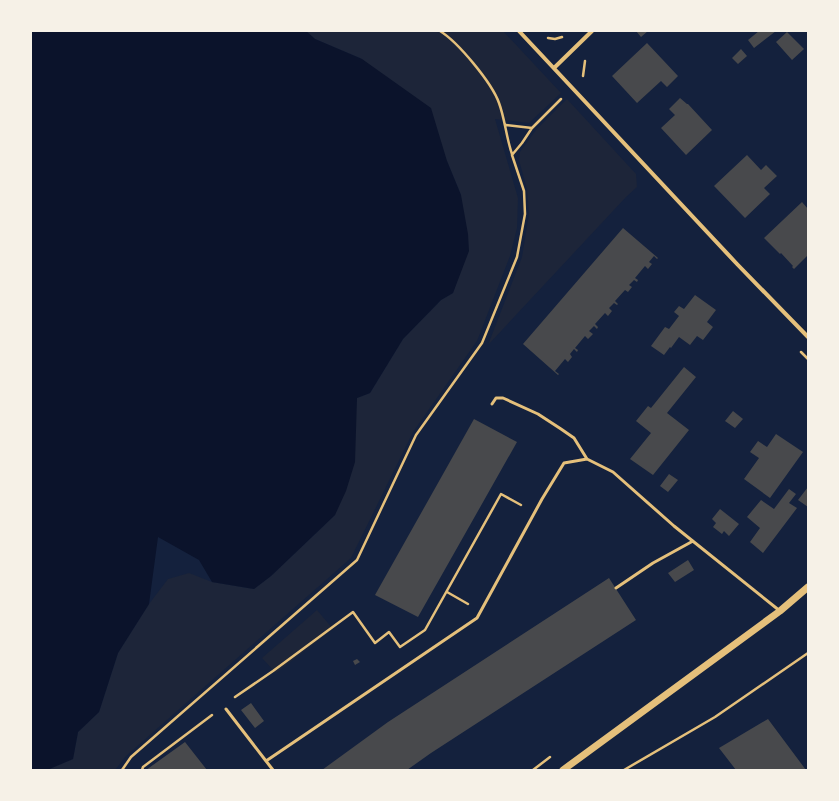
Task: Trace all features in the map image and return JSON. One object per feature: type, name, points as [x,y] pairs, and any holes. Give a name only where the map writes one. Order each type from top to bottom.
[{"type":"street","points":[[519,31],[737,264],[808,337]]},
{"type":"street","points":[[554,68],[592,31]]},
{"type":"street","points":[[563,770],[780,611],[808,587]]},
{"type":"lane","points":[[492,404],[496,398],[503,398],[538,414],[574,438],[587,459],[613,472],[693,541],[780,611]]},
{"type":"lane","points":[[266,761],[477,618],[535,512],[564,463],[587,459]]},
{"type":"lane","points":[[616,588],[653,563],[693,541]]},
{"type":"lane","points":[[226,709],[273,770]]},
{"type":"path","points":[[122,770],[131,757],[357,560],[416,435],[482,343],[517,258],[524,214],[524,191],[507,140],[506,125],[499,102],[493,89],[470,59],[448,36],[440,31]]},
{"type":"path","points":[[512,154],[532,128],[584,79],[583,75],[585,60]]},
{"type":"path","points":[[506,125],[532,128]]},
{"type":"path","points":[[229,701],[273,671],[353,612],[375,643],[389,632],[400,647],[425,630],[501,494],[535,512]]},
{"type":"path","points":[[447,592],[480,611]]},
{"type":"path","points":[[624,770],[715,717],[808,653]]},
{"type":"path","points":[[142,770],[217,710]]},
{"type":"shaded area","points":[[31,31],[306,31],[315,39],[362,59],[431,108],[447,161],[461,195],[468,234],[469,251],[453,293],[441,300],[403,339],[370,393],[357,398],[355,462],[346,491],[335,515],[271,576],[254,589],[212,582],[199,560],[158,537],[149,604],[118,653],[99,712],[78,732],[73,759],[47,770],[31,770]]},
{"type":"shaded area","points":[[306,31],[503,31],[561,93],[529,123],[495,119],[518,198],[517,228],[510,256],[477,341],[413,432],[351,558],[126,756],[115,770],[47,770],[73,759],[78,732],[99,712],[118,653],[149,604],[168,579],[189,573],[212,582],[254,589],[271,576],[335,515],[357,398],[370,393],[403,339],[441,300],[453,293],[457,281],[461,195],[447,161],[362,59],[315,39]]},
{"type":"shaded area","points":[[567,99],[636,174],[637,187],[488,345],[522,257],[529,214],[527,189],[519,160],[520,152],[536,130]]},
{"type":"shaded area","points":[[317,610],[333,629],[276,673],[262,658]]},
{"type":"building","points":[[636,31],[648,31],[641,37]]},
{"type":"building","points":[[759,31],[776,31],[754,48],[748,40]]},
{"type":"building","points":[[787,32],[804,49],[792,60],[776,42]]},
{"type":"building","points":[[647,43],[678,76],[667,87],[661,81],[637,103],[612,76]]},
{"type":"building","points":[[741,49],[747,56],[738,64],[732,58]]},
{"type":"building","points":[[680,98],[688,104],[712,130],[686,155],[661,128],[675,115],[669,109]]},
{"type":"building","points":[[747,155],[761,170],[766,165],[777,176],[764,188],[770,194],[745,218],[714,186]]},
{"type":"building","points":[[802,202],[808,209],[808,255],[794,269],[781,253],[780,254],[764,238]]},
{"type":"building","points":[[623,228],[658,258],[657,259],[654,256],[649,262],[652,264],[648,269],[645,266],[635,278],[638,280],[637,282],[634,280],[629,285],[632,287],[628,292],[625,290],[615,301],[618,304],[617,305],[614,303],[609,308],[612,311],[608,316],[605,313],[595,324],[598,327],[597,329],[594,326],[589,331],[593,334],[588,339],[585,336],[575,348],[578,350],[577,352],[574,349],[570,354],[572,357],[568,362],[565,359],[555,371],[559,374],[558,375],[523,344]]},
{"type":"building","points":[[695,295],[716,310],[707,322],[713,327],[703,340],[697,336],[690,345],[679,337],[664,355],[651,346],[665,327],[669,329],[679,316],[674,312],[679,306],[684,309]]},
{"type":"building","points":[[684,367],[696,377],[667,413],[689,430],[653,475],[630,459],[651,433],[636,421],[648,406],[651,408]]},
{"type":"building","points":[[733,411],[743,419],[735,428],[725,421]]},
{"type":"building","points":[[474,419],[517,442],[418,617],[375,595]]},
{"type":"building","points":[[776,434],[803,452],[770,498],[744,479],[759,458],[750,452],[758,441],[767,447]]},
{"type":"building","points":[[669,474],[678,480],[668,492],[660,486]]},
{"type":"building","points":[[808,487],[808,507],[798,500]]},
{"type":"building","points":[[789,489],[796,494],[789,503],[797,508],[763,553],[750,542],[760,528],[747,517],[761,500],[774,509]]},
{"type":"building","points":[[720,509],[739,524],[729,536],[724,531],[722,534],[713,527],[716,523],[712,519]]},
{"type":"building","points":[[688,560],[694,570],[675,582],[668,573]]},
{"type":"building","points":[[609,578],[636,620],[407,770],[322,770],[388,722]]},
{"type":"building","points":[[357,659],[360,662],[355,665],[353,661]]},
{"type":"building","points":[[251,703],[264,721],[255,728],[241,710]]},
{"type":"building","points":[[768,719],[806,770],[736,770],[719,748]]},
{"type":"building","points":[[185,742],[207,770],[146,770]]}]
